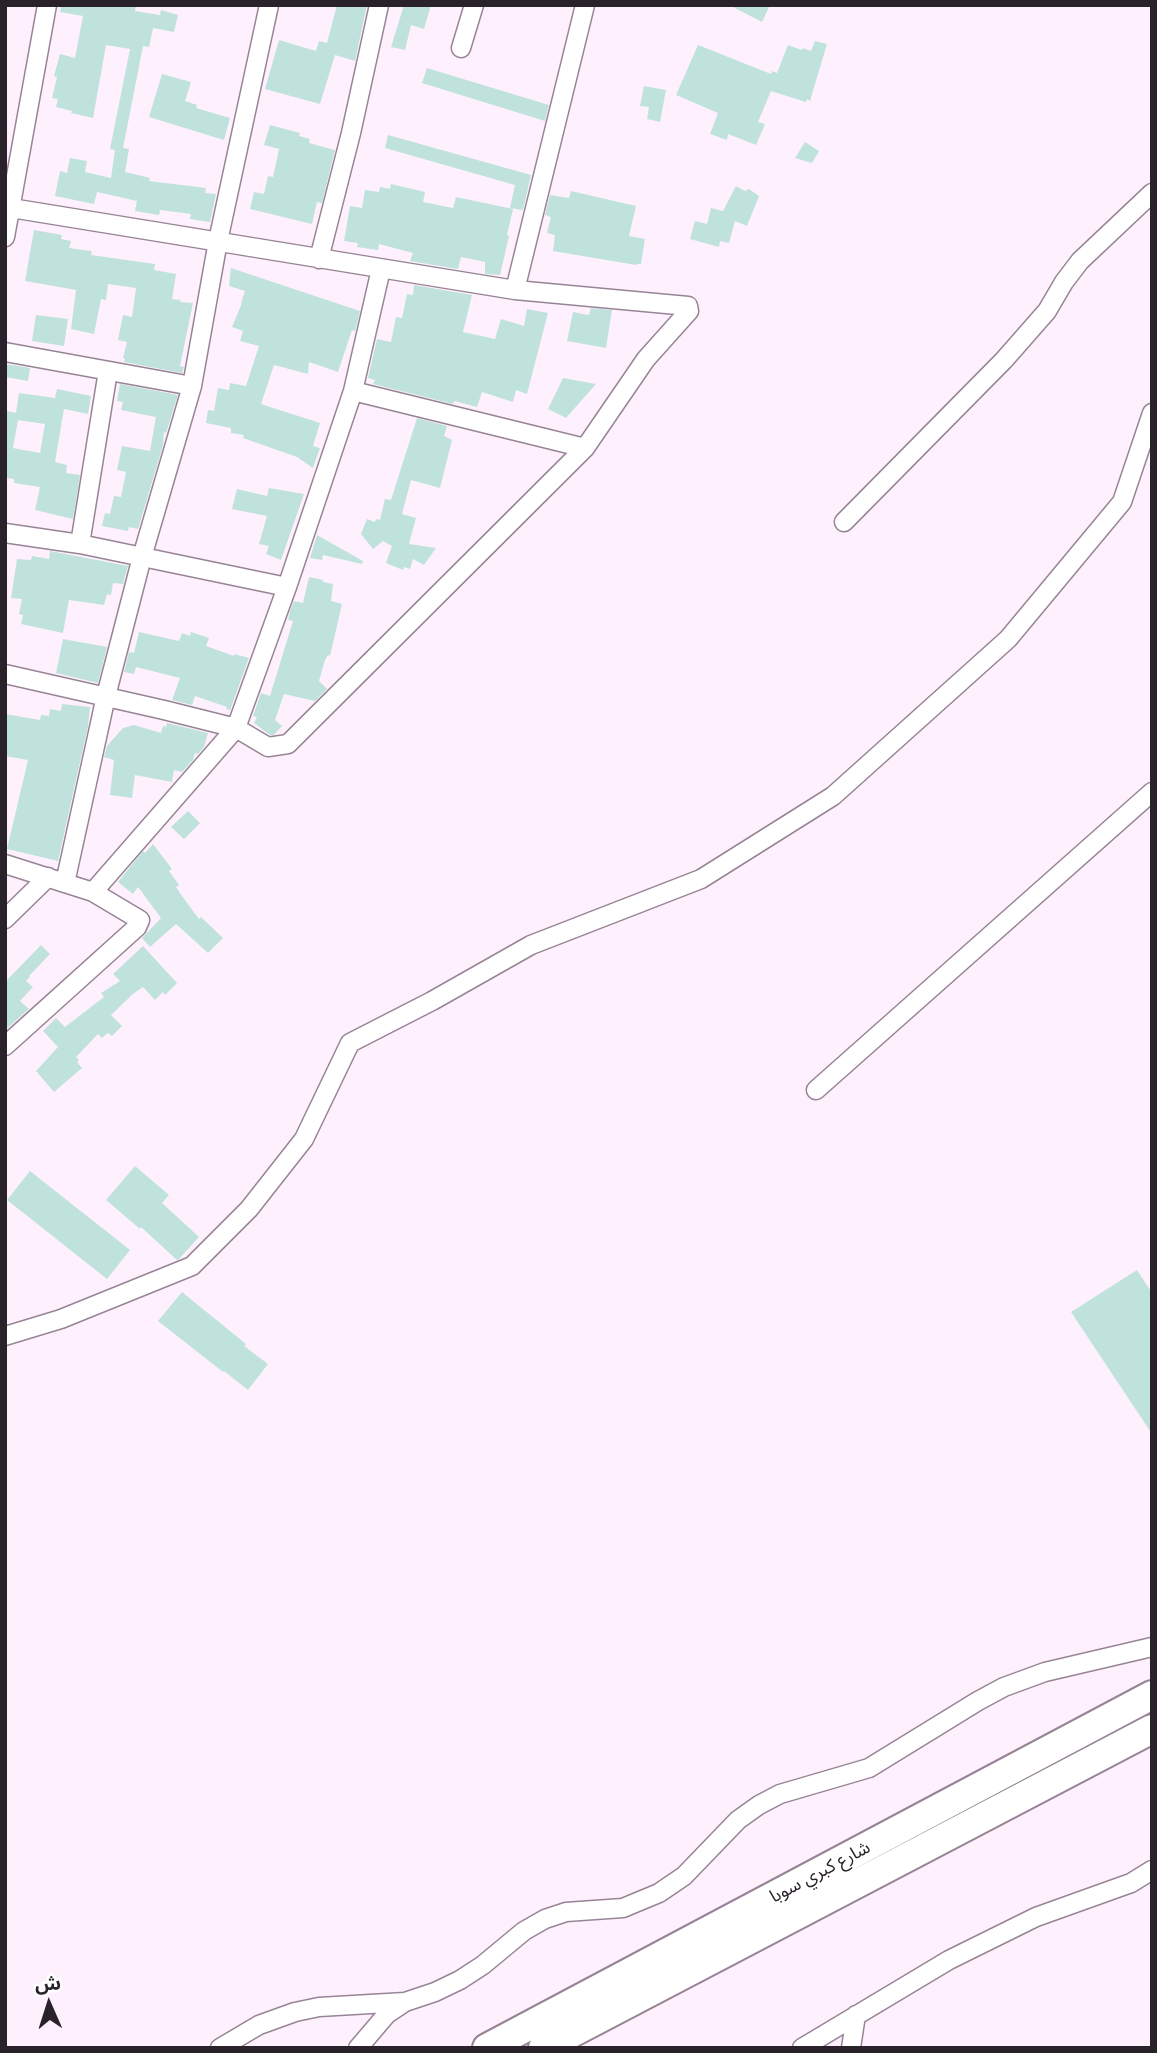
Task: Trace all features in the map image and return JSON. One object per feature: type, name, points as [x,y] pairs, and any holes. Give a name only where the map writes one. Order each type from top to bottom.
[{"type":"highway","name":"شارع كبري سوبا","points":[[487,2048],[1152,1696]]},
{"type":"highway","name":"شارع كبري سوبا","points":[[543,2048],[1152,1729]]},
{"type":"street","points":[[5,237],[8,207],[47,5]]},
{"type":"street","points":[[5,919],[56,880],[142,557],[192,386],[218,241],[269,5]]},
{"type":"street","points":[[319,259],[351,133],[379,5]]},
{"type":"street","points":[[461,48],[474,5]]},
{"type":"street","points":[[514,290],[585,5]]},
{"type":"street","points":[[844,522],[1004,360],[1046,311],[1080,261],[1152,193]]},
{"type":"street","points":[[5,674],[236,728],[268,747],[288,744],[584,448],[646,359],[689,309],[685,306],[514,290],[8,207]]},
{"type":"street","points":[[93,892],[236,728],[354,391],[382,269]]},
{"type":"street","points":[[5,352],[192,386]]},
{"type":"street","points":[[80,544],[108,371]]},
{"type":"street","points":[[354,391],[584,448]]},
{"type":"street","points":[[5,1336],[61,1319],[192,1266],[249,1209],[304,1139],[350,1043],[432,1001],[531,945],[701,879],[833,796],[1008,639],[1122,502],[1152,413]]},
{"type":"street","points":[[5,533],[80,544],[287,587]]},
{"type":"street","points":[[816,1090],[1152,792]]},
{"type":"street","points":[[5,864],[93,892],[140,920],[5,1046]]},
{"type":"street","points":[[220,2048],[259,2025],[296,2012],[319,2007],[405,2001],[435,1992],[483,1965],[524,1931],[545,1919],[566,1912],[623,1908],[659,1893],[684,1876],[738,1821],[759,1805],[780,1794],[869,1768],[978,1700],[1004,1687],[1045,1672],[1152,1647]]},
{"type":"street","points":[[802,2048],[949,1960],[1006,1931],[1036,1917],[1130,1883],[1152,1870]]},
{"type":"street","points":[[358,2048],[387,2014],[405,2001]]},
{"type":"street","points":[[850,2048],[856,2015]]},
{"type":"building","points":[[61,5],[136,5],[135,11],[160,15],[161,10],[178,15],[174,32],[153,28],[149,47],[143,46],[123,148],[129,149],[125,172],[150,178],[149,181],[206,188],[205,193],[216,194],[210,222],[190,219],[191,214],[160,210],[159,215],[135,211],[137,201],[97,192],[94,204],[55,196],[60,171],[67,173],[70,158],[87,161],[85,172],[111,178],[115,150],[110,149],[130,49],[106,45],[93,118],[56,107],[58,99],[52,98],[60,54],[75,58],[83,16],[60,12]]},
{"type":"building","points":[[337,5],[367,5],[355,61],[335,55],[320,104],[265,89],[279,40],[316,51],[319,41],[327,43]]},
{"type":"building","points":[[404,5],[431,5],[424,29],[411,25],[405,50],[391,47]]},
{"type":"building","points":[[729,5],[770,5],[762,22]]},
{"type":"building","points":[[815,41],[827,44],[810,101],[771,91],[758,122],[765,124],[756,145],[728,134],[727,140],[710,134],[718,113],[676,95],[698,45],[771,74],[772,71],[777,73],[788,45],[811,51]]},
{"type":"building","points":[[427,68],[549,105],[545,121],[422,83]]},
{"type":"building","points":[[162,74],[191,82],[185,101],[197,105],[196,108],[230,118],[224,140],[149,117]]},
{"type":"building","points":[[644,86],[666,90],[660,122],[647,119],[649,107],[640,106]]},
{"type":"building","points":[[270,125],[300,133],[299,136],[310,139],[309,143],[335,150],[322,203],[317,202],[312,224],[250,209],[254,192],[264,194],[268,176],[273,177],[279,149],[264,145]]},
{"type":"building","points":[[388,135],[531,175],[523,210],[510,208],[515,185],[385,148]]},
{"type":"building","points":[[805,142],[819,151],[812,163],[795,158]]},
{"type":"building","points":[[391,184],[425,192],[423,202],[453,208],[456,197],[513,209],[500,275],[485,274],[485,262],[461,257],[458,269],[410,261],[413,253],[379,244],[378,250],[357,247],[358,243],[344,241],[350,206],[362,208],[365,190],[379,192],[380,187],[390,189]]},
{"type":"building","points":[[736,186],[745,191],[749,189],[759,196],[747,226],[735,221],[729,243],[720,241],[719,247],[690,239],[695,221],[707,224],[711,208],[723,211]]},
{"type":"building","points":[[571,191],[636,206],[629,236],[645,239],[641,264],[553,251],[555,235],[547,233],[551,217],[545,215],[550,195],[569,198]]},
{"type":"building","points":[[34,230],[62,235],[61,239],[71,241],[69,248],[92,251],[91,255],[155,264],[154,270],[176,274],[172,299],[193,303],[180,366],[184,367],[182,373],[124,362],[127,342],[118,340],[123,315],[132,317],[136,288],[108,284],[106,300],[101,299],[94,334],[71,329],[76,290],[25,281]]},
{"type":"building","points":[[231,268],[360,311],[338,372],[309,362],[308,374],[274,365],[261,404],[320,423],[313,446],[320,448],[313,468],[297,457],[243,438],[244,435],[231,433],[231,428],[206,423],[208,410],[214,411],[218,388],[229,390],[230,383],[246,386],[259,346],[240,341],[243,331],[232,327],[245,291],[229,286]]},
{"type":"building","points":[[414,285],[472,295],[463,332],[495,339],[501,319],[524,326],[527,309],[548,313],[527,394],[516,390],[513,402],[482,392],[477,407],[454,401],[453,404],[373,384],[375,380],[368,378],[377,339],[391,342],[396,317],[402,318],[407,294],[413,295]]},
{"type":"building","points":[[591,308],[612,310],[606,348],[567,341],[573,312],[589,315]]},
{"type":"building","points":[[36,315],[68,319],[64,346],[32,341]]},
{"type":"building","points":[[5,364],[30,368],[28,381],[5,377]]},
{"type":"building","points":[[563,378],[596,384],[566,418],[548,409]]},
{"type":"building","points":[[120,384],[178,395],[166,433],[164,432],[163,445],[138,529],[129,527],[128,531],[102,526],[105,513],[110,514],[114,496],[121,497],[126,472],[117,470],[122,446],[150,451],[156,417],[121,410],[123,402],[117,401]]},
{"type":"building","points":[[57,389],[91,396],[88,414],[64,409],[55,462],[67,465],[66,473],[80,475],[73,519],[35,510],[40,487],[14,483],[14,479],[5,478],[7,411],[16,413],[19,393],[55,398]],"holes":[[[18,420],[45,424],[40,453],[13,448]]]},
{"type":"building","points":[[417,418],[447,426],[444,436],[452,440],[440,488],[411,480],[402,514],[416,518],[409,544],[436,548],[424,565],[413,559],[410,569],[404,567],[403,570],[386,563],[392,546],[383,541],[373,549],[361,534],[367,519],[375,522],[376,519],[380,520],[385,499],[391,500]]},
{"type":"building","points":[[269,488],[304,494],[281,560],[266,554],[269,546],[259,544],[267,516],[232,509],[237,489],[267,496]]},
{"type":"building","points":[[317,535],[363,561],[362,564],[323,555],[322,560],[310,558]]},
{"type":"building","points":[[50,551],[128,566],[123,584],[113,583],[111,595],[107,594],[104,605],[69,600],[63,633],[21,624],[23,615],[19,614],[22,599],[11,598],[17,559],[31,560],[32,556],[49,559]]},
{"type":"building","points":[[309,577],[333,584],[331,601],[342,604],[330,656],[325,660],[319,681],[327,689],[315,701],[284,694],[275,720],[282,726],[274,735],[270,735],[254,723],[257,717],[253,716],[261,693],[270,696],[293,621],[288,620],[290,611],[294,601],[303,603]]},
{"type":"building","points":[[139,632],[179,641],[182,633],[190,636],[191,632],[209,638],[206,646],[234,656],[249,658],[230,710],[195,696],[192,705],[172,700],[180,678],[136,667],[134,674],[124,672],[129,652],[134,653]]},
{"type":"building","points":[[63,639],[107,647],[98,683],[56,673]]},
{"type":"building","points":[[62,704],[90,707],[58,861],[7,849],[28,760],[5,756],[5,714],[40,720],[41,715],[49,716],[50,709],[61,711]]},
{"type":"building","points":[[167,723],[208,733],[204,747],[198,754],[195,753],[193,760],[182,772],[174,770],[172,782],[135,775],[132,798],[110,795],[114,760],[104,757],[107,746],[123,728],[134,725],[161,733]]},
{"type":"building","points":[[188,811],[200,823],[184,839],[171,827]]},
{"type":"building","points":[[153,844],[172,869],[169,871],[179,885],[176,887],[199,919],[201,917],[223,938],[208,953],[176,924],[150,947],[142,938],[161,918],[138,887],[133,894],[118,882],[143,851],[145,853]]},
{"type":"building","points":[[41,945],[50,954],[26,981],[33,987],[20,1001],[29,1009],[5,1030],[5,982]]},
{"type":"building","points":[[143,946],[177,983],[165,995],[163,992],[155,1000],[143,987],[133,994],[111,1015],[122,1026],[112,1036],[108,1033],[102,1038],[98,1034],[76,1057],[82,1068],[54,1092],[36,1071],[58,1047],[43,1031],[56,1018],[65,1027],[104,997],[101,993],[120,981],[113,974]]},
{"type":"building","points":[[135,1166],[169,1195],[162,1203],[199,1237],[177,1260],[106,1200]]},
{"type":"building","points":[[30,1171],[130,1250],[107,1279],[7,1200]]},
{"type":"building","points":[[1137,1270],[1152,1293],[1152,1434],[1071,1312]]},
{"type":"building","points":[[182,1292],[268,1364],[248,1390],[158,1321]]}]
